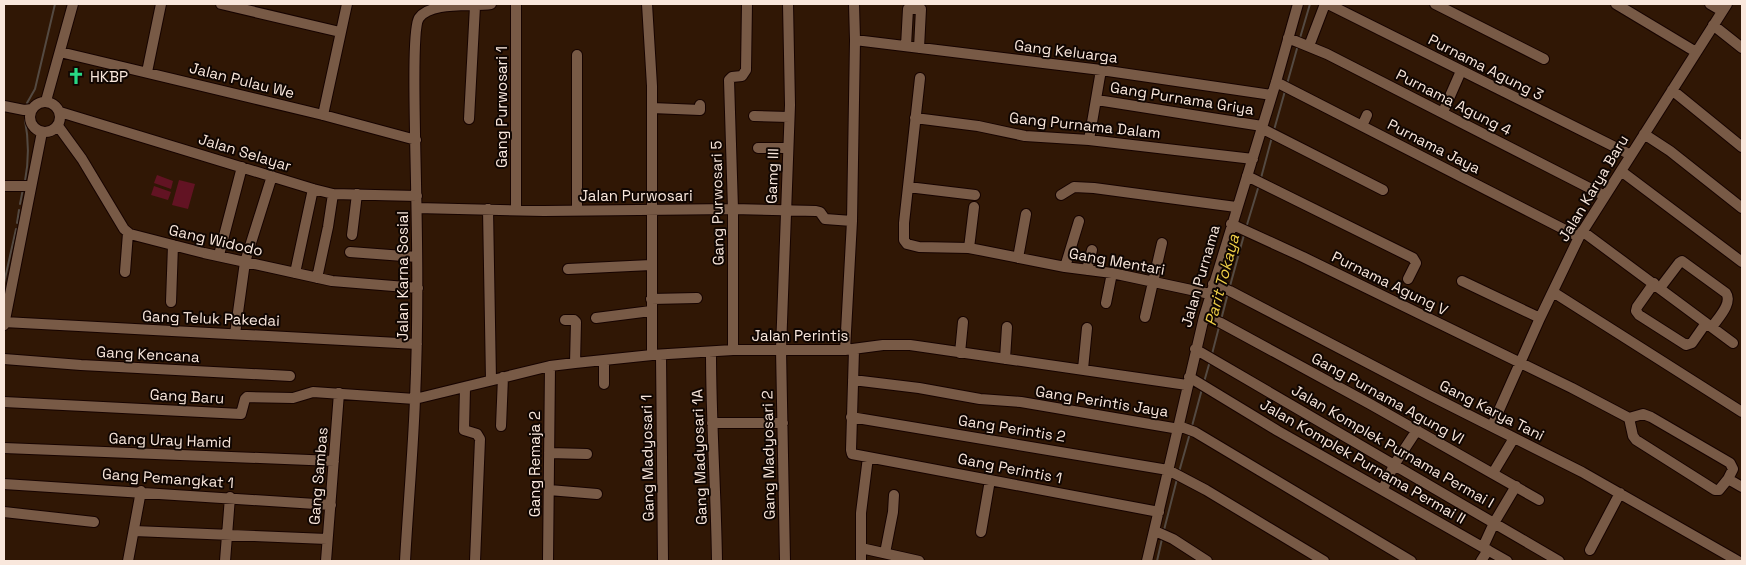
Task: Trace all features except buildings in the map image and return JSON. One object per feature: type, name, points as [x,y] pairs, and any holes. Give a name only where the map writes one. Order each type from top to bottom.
[{"type":"street","points":[[48,99],[73,4]]},
{"type":"street","points":[[147,72],[162,4]]},
{"type":"street","points":[[221,4],[340,32]]},
{"type":"street","points":[[324,115],[347,4]]},
{"type":"street","points":[[440,5],[475,6],[491,4]]},
{"type":"street","name":"Gang Purwosari 1","points":[[516,4],[516,210]]},
{"type":"street","name":"Gang Madyosari 1","points":[[647,4],[652,86],[651,311],[656,355],[663,561]]},
{"type":"street","name":"Gang Purwosari 5","points":[[733,350],[733,209],[729,80],[732,77],[742,76],[746,71],[748,4]]},
{"type":"street","name":"Gamg III","points":[[781,349],[789,116],[788,4]]},
{"type":"street","points":[[851,417],[853,380],[850,350],[854,4]]},
{"type":"street","name":"Jalan Purnama","points":[[1147,561],[1157,532],[1159,512],[1185,428],[1190,381],[1213,288],[1233,225],[1236,207],[1253,178],[1253,159],[1272,95],[1278,83],[1298,4]]},
{"type":"street","points":[[1306,45],[1326,4]]},
{"type":"street","name":"Purnama Agung 3","points":[[1326,4],[1631,155]]},
{"type":"street","points":[[1435,4],[1544,59]]},
{"type":"street","points":[[1616,4],[1696,52]]},
{"type":"street","points":[[1710,4],[1724,7]]},
{"type":"street","name":"Jalan Karna Sosial","points":[[406,561],[415,399],[418,288],[416,24],[424,14],[440,5]]},
{"type":"street","points":[[469,119],[475,6]]},
{"type":"street","name":"Jalan Karya Baru","points":[[1492,426],[1540,318],[1581,234],[1724,7]]},
{"type":"street","points":[[906,46],[908,9],[921,9],[919,48]]},
{"type":"street","points":[[1713,26],[1742,48]]},
{"type":"street","name":"Purnama Agung 4","points":[[1290,38],[1442,112],[1605,196]]},
{"type":"street","name":"Gang Keluarga","points":[[855,40],[1101,70],[1272,95]]},
{"type":"street","name":"Jalan Pulau We","points":[[60,52],[324,115],[416,140]]},
{"type":"street","points":[[577,211],[578,55]]},
{"type":"street","points":[[1089,140],[1101,70]]},
{"type":"street","points":[[1442,112],[1461,72]]},
{"type":"street","points":[[920,78],[908,186],[975,195]]},
{"type":"street","name":"Purnama Jaya","points":[[1278,83],[1581,234],[1657,286],[1733,343]]},
{"type":"street","points":[[1672,90],[1742,147]]},
{"type":"street","points":[[40,133],[31,124],[29,111],[35,104],[48,99]]},
{"type":"street","points":[[48,99],[55,104],[61,121],[128,233],[125,272]]},
{"type":"street","name":"Gang Purnama Griya","points":[[1097,100],[1263,128]]},
{"type":"street","points":[[652,108],[700,110],[700,105]]},
{"type":"street","points":[[4,106],[29,111]]},
{"type":"street","points":[[1362,126],[1367,115]]},
{"type":"street","points":[[754,116],[789,116]]},
{"type":"street","name":"Gang Purnama Dalam","points":[[915,118],[978,126],[1024,136],[1089,140],[1253,159]]},
{"type":"street","points":[[40,133],[49,132],[61,121]]},
{"type":"street","name":"Jalan Selayar","points":[[61,121],[242,167],[333,194],[417,196]]},
{"type":"street","points":[[1263,128],[1383,190]]},
{"type":"street","points":[[4,323],[7,288],[40,133]]},
{"type":"street","points":[[1644,134],[1670,151],[1742,208]]},
{"type":"street","points":[[758,148],[788,148]]},
{"type":"street","points":[[219,255],[242,167]]},
{"type":"street","points":[[1621,171],[1742,262]]},
{"type":"street","points":[[235,334],[244,262],[272,176]]},
{"type":"street","points":[[1253,178],[1413,258],[1416,263],[1408,279]]},
{"type":"street","points":[[7,186],[30,186]]},
{"type":"street","name":"Gang Mentari","points":[[908,186],[904,223],[905,243],[919,247],[969,248],[1152,283],[1230,291]]},
{"type":"street","points":[[1060,195],[1070,188],[1086,187],[1236,207]]},
{"type":"street","points":[[295,273],[313,189]]},
{"type":"street","points":[[317,278],[333,194]]},
{"type":"street","points":[[352,234],[357,194]]},
{"type":"street","points":[[969,248],[974,207]]},
{"type":"street","name":"Jalan Purwosari","points":[[417,208],[577,211],[733,209],[818,212],[825,219],[852,221]]},
{"type":"street","points":[[488,208],[491,380]]},
{"type":"street","points":[[1018,258],[1026,214]]},
{"type":"street","points":[[1065,267],[1080,221]]},
{"type":"street","name":"Purnama Agung V","points":[[1233,225],[1572,388],[1629,418]]},
{"type":"street","name":"Gang Widodo","points":[[128,233],[317,278],[340,282],[418,288]]},
{"type":"street","points":[[1145,316],[1162,243]]},
{"type":"street","points":[[171,302],[173,245]]},
{"type":"street","points":[[1087,270],[1092,250]]},
{"type":"street","points":[[350,252],[417,257]]},
{"type":"street","points":[[1682,261],[1726,293],[1728,302],[1692,343],[1686,345],[1639,315],[1636,311],[1637,307],[1657,286],[1682,261]]},
{"type":"street","points":[[568,269],[652,265]]},
{"type":"street","points":[[1106,303],[1112,274]]},
{"type":"street","points":[[1462,282],[1540,318]]},
{"type":"street","name":"Gang Karya Tani","points":[[1230,291],[1620,493],[1738,561]]},
{"type":"street","points":[[1553,292],[1742,412]]},
{"type":"street","points":[[651,299],[697,298]]},
{"type":"street","points":[[596,318],[651,311]]},
{"type":"street","name":"Gang Purnama Agung VI","points":[[1207,318],[1417,430],[1539,500]]},
{"type":"street","points":[[565,320],[574,320],[576,322],[575,363]]},
{"type":"street","points":[[960,353],[963,322]]},
{"type":"street","name":"Gang Teluk Pakedai","points":[[4,323],[416,344]]},
{"type":"street","points":[[1005,359],[1008,327]]},
{"type":"street","points":[[1083,370],[1087,328]]},
{"type":"street","name":"Jalan Perintis","points":[[415,399],[550,366],[575,363],[733,350],[850,350],[891,344],[1083,370],[1190,381]]},
{"type":"street","name":"Gang Madyosari 2","points":[[781,349],[785,561]]},
{"type":"street","name":"Jalan Komplek Purnama Permai I","points":[[1199,350],[1559,561]]},
{"type":"street","name":"Gang Madyosari 1A","points":[[711,352],[717,561]]},
{"type":"street","name":"Gang Kencana","points":[[4,359],[91,366],[290,376]]},
{"type":"street","points":[[604,360],[604,384]]},
{"type":"street","name":"Gang Remaja 2","points":[[548,561],[550,366]]},
{"type":"street","points":[[502,426],[503,377]]},
{"type":"street","name":"Gang Perintis Jaya","points":[[853,380],[919,388],[980,399],[1021,402],[1185,428]]},
{"type":"street","name":"Jalan Komplek Purnama Permai II","points":[[1190,381],[1205,387],[1278,431],[1507,561]]},
{"type":"street","points":[[465,388],[464,430],[477,434],[480,439],[475,561]]},
{"type":"street","name":"Gang Baru","points":[[4,402],[241,414],[245,398],[247,397],[293,398],[313,392],[415,399]]},
{"type":"street","name":"Gang Sambas","points":[[326,561],[339,393]]},
{"type":"street","points":[[1648,415],[1730,463],[1733,467],[1728,479],[1719,490],[1715,490],[1636,440],[1633,436],[1629,418],[1648,415]]},
{"type":"street","name":"Gang Perintis 1","points":[[851,417],[852,454],[1159,512]]},
{"type":"street","name":"Gang Perintis 2","points":[[851,417],[1171,471]]},
{"type":"street","points":[[712,423],[783,423]]},
{"type":"street","points":[[1185,428],[1411,561]]},
{"type":"street","points":[[1383,489],[1394,465],[1417,430]]},
{"type":"street","points":[[1492,473],[1514,438]]},
{"type":"street","name":"Gang Uray Hamid","points":[[4,448],[334,460]]},
{"type":"street","points":[[549,453],[587,454]]},
{"type":"street","points":[[861,561],[861,513],[868,457]]},
{"type":"street","points":[[1171,471],[1324,561]]},
{"type":"street","points":[[1728,479],[1742,487]]},
{"type":"street","points":[[981,532],[990,480]]},
{"type":"street","name":"Gang Pemangkat 1","points":[[4,484],[331,504]]},
{"type":"street","points":[[1481,561],[1494,523],[1516,486]]},
{"type":"street","points":[[549,490],[597,494]]},
{"type":"street","points":[[128,561],[141,491]]},
{"type":"street","points":[[1590,550],[1620,493]]},
{"type":"street","points":[[884,553],[893,512],[894,495]]},
{"type":"street","points":[[225,561],[230,497]]},
{"type":"street","points":[[4,512],[94,522]]},
{"type":"street","points":[[134,531],[327,539]]},
{"type":"street","points":[[1157,532],[1173,539],[1208,561]]},
{"type":"street","points":[[861,548],[919,561]]},
{"type":"shaded area","points":[[157,175],[173,181],[171,189],[154,183]]},
{"type":"shaded area","points":[[179,180],[195,184],[188,209],[172,205]]},
{"type":"shaded area","points":[[154,186],[171,192],[168,200],[151,195]]},
{"type":"waterway","points":[[27,103],[35,89],[55,4]]},
{"type":"waterway","name":"Parit Tokaya","points":[[1300,38],[1310,4]]},
{"type":"waterway","name":"Parit Tokaya","points":[[1287,84],[1298,45]]},
{"type":"waterway","name":"Parit Tokaya","points":[[1274,130],[1285,91]]},
{"type":"waterway","points":[[25,120],[28,150],[25,181]]},
{"type":"waterway","name":"Parit Tokaya","points":[[1261,178],[1272,137]]},
{"type":"waterway","name":"Parit Tokaya","points":[[1246,228],[1259,185]]},
{"type":"waterway","points":[[20,204],[23,189]]},
{"type":"waterway","points":[[17,223],[19,210]]},
{"type":"waterway","points":[[4,283],[16,229]]},
{"type":"waterway","name":"Parit Tokaya","points":[[1230,286],[1244,235]]},
{"type":"waterway","name":"Parit Tokaya","points":[[1221,320],[1228,293]]},
{"type":"waterway","name":"Parit Tokaya","points":[[1212,354],[1219,327]]},
{"type":"waterway","name":"Parit Tokaya","points":[[1204,382],[1210,361]]},
{"type":"waterway","name":"Parit Tokaya","points":[[1192,426],[1202,389]]},
{"type":"waterway","name":"Parit Tokaya","points":[[1179,472],[1190,433]]},
{"type":"waterway","name":"Parit Tokaya","points":[[1164,530],[1177,479]]},
{"type":"waterway","name":"Parit Tokaya","points":[[1157,561],[1162,539]]},
{"type":"place","name":"HKBP","points":[[76,76]]}]
